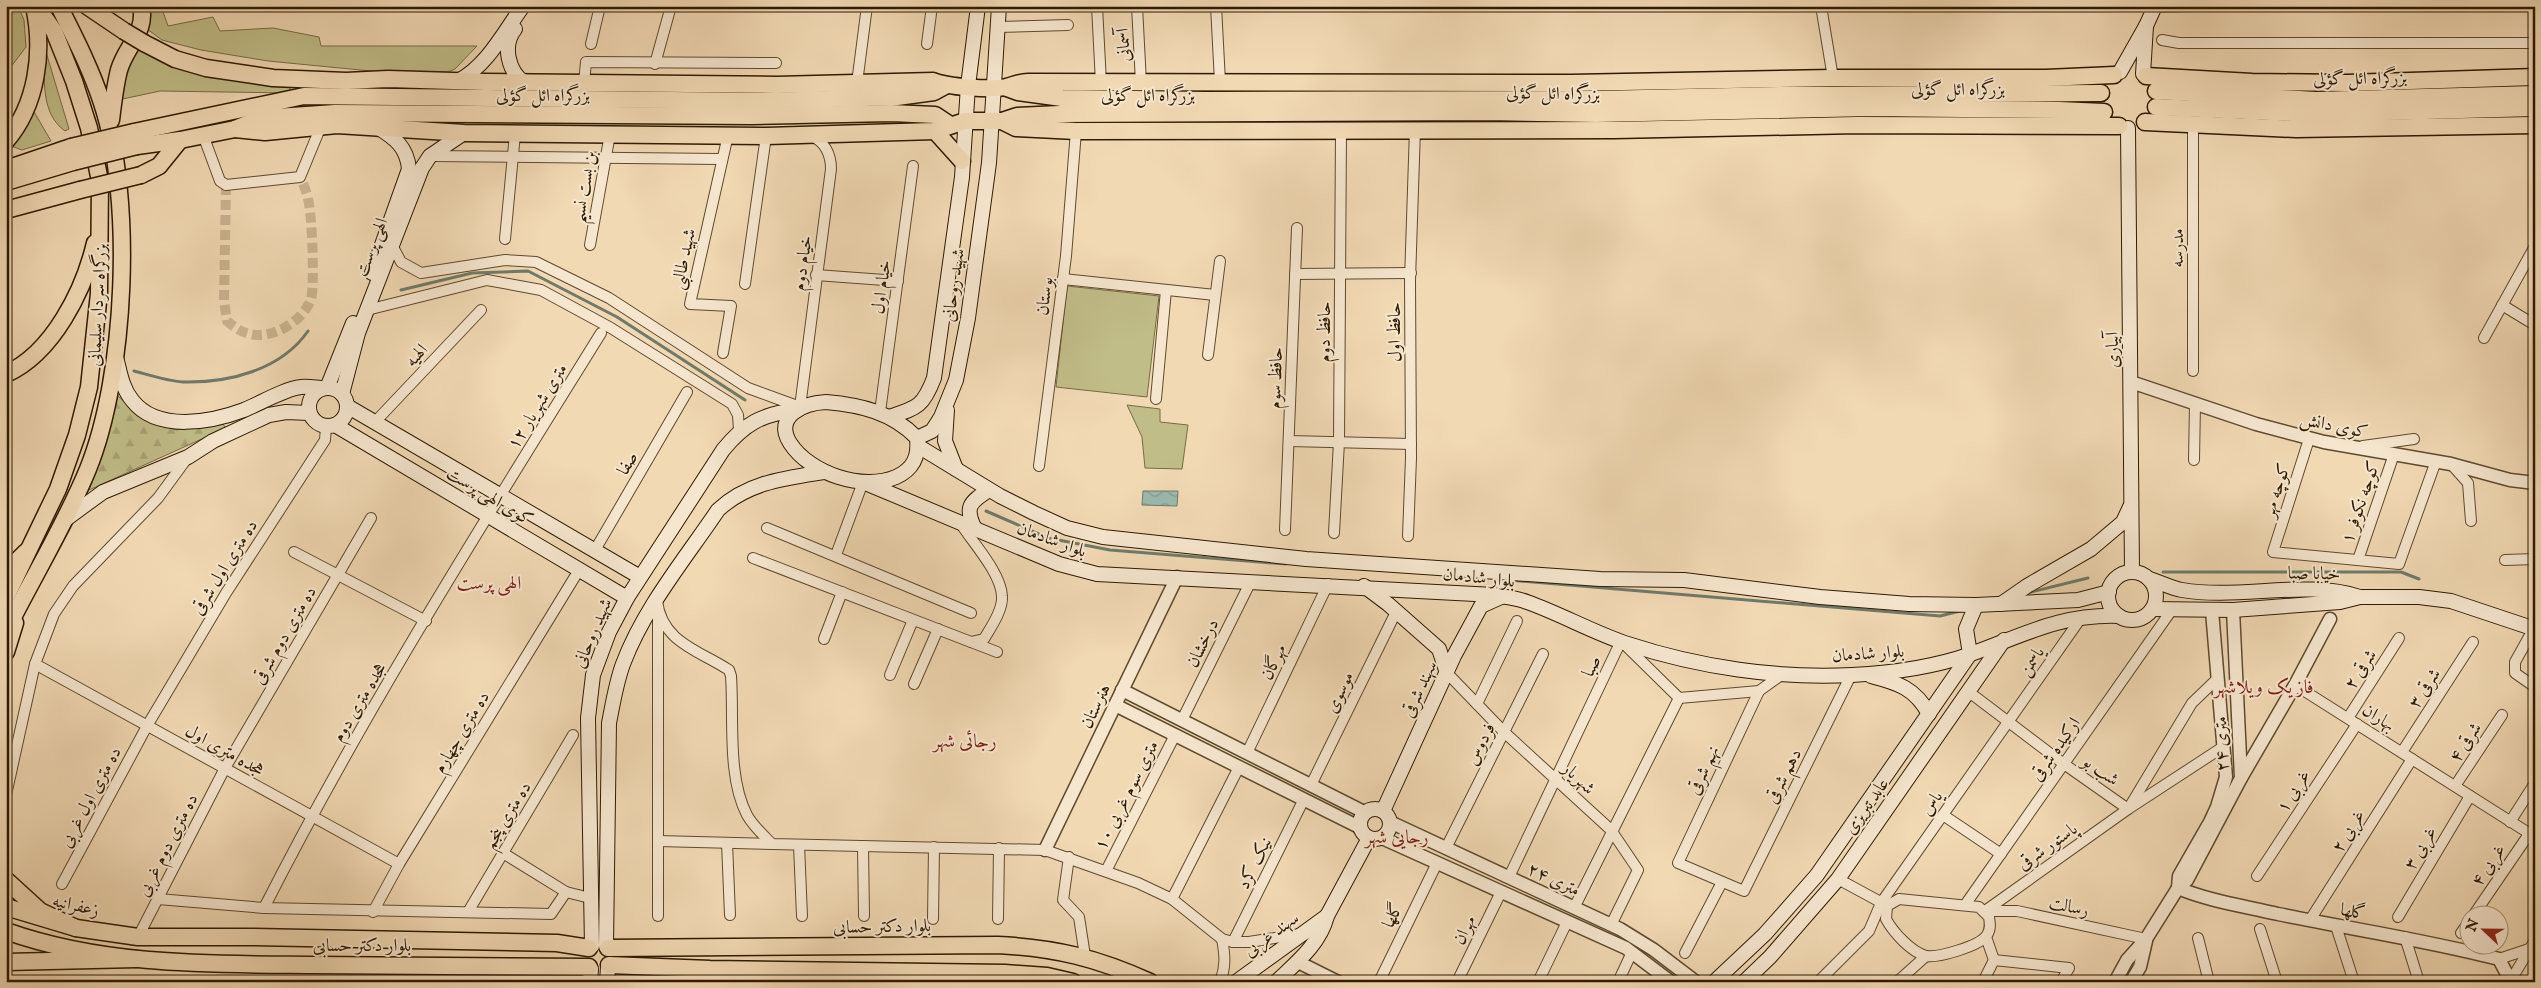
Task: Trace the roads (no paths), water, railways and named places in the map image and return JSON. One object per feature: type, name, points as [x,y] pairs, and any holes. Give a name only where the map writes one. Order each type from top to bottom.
[{"type":"main road","points":[[6,140],[23,117],[35,82],[38,32],[35,6]]},
{"type":"main road","name":"بزرگراه سردار سلیمانی","points":[[14,598],[30,548],[58,488],[77,435],[89,387],[99,293],[100,181],[86,118],[74,81],[54,31],[35,6]]},
{"type":"main road","name":"بزرگراه سردار سلیمانی","points":[[14,598],[66,519],[89,468],[105,419],[116,357],[121,273],[121,222],[116,159],[110,132],[90,70],[59,6]]},
{"type":"main road","points":[[87,6],[144,43],[175,58],[206,68],[273,78],[346,81],[388,79],[524,83],[777,85],[933,81],[945,86],[999,87],[1023,82],[1571,83],[1833,78],[2046,78],[2136,72],[2144,75],[2252,82],[2347,82],[2535,77]]},
{"type":"main road","points":[[110,132],[113,96],[120,69],[128,49],[142,28],[144,18],[141,6]]},
{"type":"main road","points":[[458,81],[468,76],[488,55],[523,6]]},
{"type":"main road","points":[[524,83],[517,78],[509,58],[508,43],[511,33],[532,6]]},
{"type":"main road","name":"شهید روحانی","points":[[885,414],[917,408],[928,394],[934,378],[961,186],[962,162],[958,123],[968,86],[978,6]]},
{"type":"main road","name":"شهید روحانی","points":[[917,442],[932,431],[947,408],[956,380],[968,318],[989,163],[997,121],[999,87],[997,27],[999,6]]},
{"type":"main road","points":[[2124,127],[2104,112],[2101,94],[2108,80],[2117,74],[2146,26],[2155,6]]},
{"type":"main road","points":[[2145,122],[2156,99],[2144,75],[2146,26]]},
{"type":"main road","points":[[488,55],[498,61],[509,58]]},
{"type":"main road","name":"بزرگراه ائل گؤلی","points":[[136,139],[304,96],[764,101],[897,97],[934,92],[945,86]]},
{"type":"main road","name":"بزرگراه ائل گؤلی","points":[[999,87],[1061,106],[1596,114],[1868,108],[2104,112]]},
{"type":"main road","name":"بزرگراه ائل گؤلی","points":[[997,121],[1061,106],[1599,100],[1797,94],[2101,94]]},
{"type":"main road","name":"بزرگراه ائل گؤلی","points":[[2156,99],[2316,100],[2535,94]]},
{"type":"main road","name":"بزرگراه ائل گؤلی","points":[[2156,99],[2315,114],[2535,108]]},
{"type":"main road","name":"بزرگراه ائل گؤلی","points":[[136,139],[180,140],[235,129],[262,118],[335,114],[752,116],[891,113],[935,115],[958,123]]},
{"type":"main road","points":[[235,129],[265,132],[321,126],[377,127],[464,133],[766,136],[935,131],[958,123],[997,121],[1016,128],[1076,131],[1615,130],[1857,125],[2124,127],[2145,122],[2296,129],[2535,125]]},
{"type":"main road","name":"الهی پرست","points":[[326,388],[352,327],[409,169],[408,157],[396,140],[377,127]]},
{"type":"main road","name":"آبیاری","points":[[2124,127],[2131,382],[2132,572]]},
{"type":"main road","points":[[935,131],[962,162]]},
{"type":"main road","name":"الهی پرست","points":[[345,400],[358,333],[422,168],[430,156],[464,133]]},
{"type":"main road","points":[[6,169],[136,139]]},
{"type":"main road","points":[[6,210],[141,175],[159,166],[180,140]]},
{"type":"main road","points":[[6,182],[72,155]]},
{"type":"main road","points":[[6,374],[17,369],[51,337],[66,316],[78,293],[90,261],[101,221]]},
{"type":"main road","points":[[116,357],[123,385],[133,402],[147,412],[168,420],[189,423],[214,420],[302,387],[326,388],[345,400],[344,419],[331,426],[316,423],[309,407],[313,395],[326,388]]},
{"type":"main road","name":"کوی الهی پرست","points":[[345,400],[375,422],[640,577]]},
{"type":"main road","points":[[826,402],[856,406],[885,414],[902,424],[917,442],[917,458],[913,465],[902,475],[887,481],[863,482],[824,472],[809,462],[790,443],[787,424],[798,408],[826,402]]},
{"type":"main road","name":"شهید روحانی","points":[[599,947],[590,898],[588,718],[590,692],[598,657],[627,598],[640,577],[716,460],[740,430],[769,414],[798,408]]},
{"type":"main road","points":[[947,408],[945,441],[956,469]]},
{"type":"main road","points":[[66,519],[103,492],[188,457],[212,441],[269,415],[286,412],[310,413]]},
{"type":"main road","name":"کوی الهی پرست","points":[[331,426],[627,598]]},
{"type":"main road","name":"بلوار شادمان","points":[[917,442],[989,490],[1067,528],[1102,537],[1306,559],[1600,579],[1684,580],[1820,597],[1976,606],[2078,600],[2109,592]]},
{"type":"main road","points":[[590,973],[585,958],[599,947],[609,724],[623,665],[718,510],[728,501],[759,485],[824,472]]},
{"type":"main road","name":"بلوار شادمان","points":[[863,482],[1059,564],[1097,574],[1328,584],[1502,596],[1526,601],[1621,642],[1694,661],[1767,673],[1851,676],[1910,669],[1970,654],[2042,625],[2081,618],[2119,616]]},
{"type":"main road","points":[[975,530],[969,517],[969,509],[973,501],[989,490]]},
{"type":"main road","points":[[2000,604],[2091,549],[2123,522],[2131,504]]},
{"type":"main road","points":[[6,572],[30,548]]},
{"type":"main road","points":[[2132,572],[2142,574],[2149,579],[2156,591],[2152,609],[2138,619],[2128,619],[2119,616],[2110,605],[2109,592],[2115,579],[2123,574],[2132,572]]},
{"type":"main road","name":"خیابا صبا","points":[[2149,579],[2182,590],[2227,592],[2340,590],[2360,597]]},
{"type":"main road","points":[[1363,586],[1439,650],[1447,673]]},
{"type":"main road","name":"سهند شرقی","points":[[1387,816],[1447,673],[1480,606],[1485,602],[1502,596]]},
{"type":"main road","points":[[2360,597],[2419,597],[2451,601],[2534,629]]},
{"type":"main road","name":"خیابا صبا","points":[[2152,609],[2171,611],[2233,610],[2340,602],[2360,597]]},
{"type":"main road","points":[[6,631],[14,598]]},
{"type":"main road","points":[[6,652],[14,598]]},
{"type":"main road","points":[[1970,654],[1966,629],[1976,606]]},
{"type":"main road","name":"عابد تبریزی","points":[[1744,982],[1770,957],[1838,879],[2004,640]]},
{"type":"main road","name":"عابد تبریزی","points":[[1714,982],[1765,934],[1818,875],[1970,654]]},
{"type":"main road","points":[[1866,674],[1913,692],[1921,699],[1929,714]]},
{"type":"main road","points":[[1374,808],[1387,816],[1387,834],[1375,838],[1362,834],[1359,826],[1360,817],[1364,812],[1374,808]]},
{"type":"main road","name":"سهند غربی","points":[[1276,982],[1298,962],[1324,927],[1327,916],[1375,838]]},
{"type":"main road","points":[[6,880],[40,911],[76,928]]},
{"type":"main road","name":"زعفرانیه","points":[[6,907],[76,928],[138,937]]},
{"type":"main road","name":"سهند غربی","points":[[1236,982],[1327,916]]},
{"type":"main road","points":[[6,931],[47,945],[136,959]]},
{"type":"main road","name":"بلوار دکتر حسابی","points":[[138,937],[262,937],[557,943],[599,947],[998,945],[1040,947],[1084,956],[1113,965],[1150,982]]},
{"type":"main road","points":[[599,947],[612,954],[608,971],[710,969],[1005,973],[1047,976],[1073,982]]},
{"type":"main road","points":[[6,962],[136,959]]},
{"type":"main road","name":"بلوار دکتر حسابی","points":[[136,959],[590,973],[608,971]]},
{"type":"street","points":[[591,44],[600,6]]},
{"type":"street","points":[[655,64],[671,6]]},
{"type":"street","points":[[857,83],[867,6]]},
{"type":"street","points":[[926,44],[932,6]]},
{"type":"street","points":[[1097,6],[1101,83]]},
{"type":"street","name":"آسمانی","points":[[1137,6],[1141,83]]},
{"type":"street","points":[[1216,6],[1220,82]]},
{"type":"street","points":[[1821,6],[1833,78]]},
{"type":"street","points":[[2155,6],[2188,6]]},
{"type":"street","points":[[997,27],[1068,25]]},
{"type":"street","points":[[2162,40],[2179,43],[2535,43]]},
{"type":"street","points":[[584,83],[586,62],[655,64],[776,63]]},
{"type":"street","name":"مدرسه","points":[[2193,125],[2193,371]]},
{"type":"street","points":[[203,135],[220,181],[226,185],[300,177],[321,126]]},
{"type":"street","name":"حافظ اول","points":[[1408,536],[1411,444],[1411,273],[1415,129]]},
{"type":"street","name":"بوستان","points":[[1039,466],[1063,279],[1076,131]]},
{"type":"street","name":"حافظ دوم","points":[[1334,533],[1339,442],[1341,131]]},
{"type":"street","points":[[505,239],[515,134]]},
{"type":"street","name":"بن بست نسیم","points":[[590,245],[610,134]]},
{"type":"street","name":"شهید طالبی","points":[[723,353],[731,306],[690,304],[721,159],[728,135]]},
{"type":"street","name":"خیام دوم","points":[[798,408],[831,160],[823,143],[814,136],[808,135]]},
{"type":"street","points":[[745,284],[766,136]]},
{"type":"street","points":[[430,156],[721,159]]},
{"type":"street","name":"خیام اول","points":[[885,414],[898,281],[913,166]]},
{"type":"street","name":"حافظ سوم","points":[[1285,530],[1297,228]]},
{"type":"street","points":[[392,245],[402,262],[421,273],[505,260],[536,262],[609,298],[748,388],[798,408]]},
{"type":"street","points":[[2484,338],[2535,246]]},
{"type":"street","points":[[1208,355],[1220,261]]},
{"type":"street","points":[[1295,274],[1411,273]]},
{"type":"street","points":[[816,275],[898,281]]},
{"type":"street","points":[[1063,279],[1216,295]]},
{"type":"street","points":[[367,310],[487,280],[541,290],[611,328],[732,404],[738,416],[740,430]]},
{"type":"street","points":[[1156,399],[1166,290]]},
{"type":"street","points":[[2502,305],[2535,325]]},
{"type":"street","name":"الهیه","points":[[375,422],[480,310]]},
{"type":"street","name":"۱۲ متری شهریار","points":[[488,516],[601,333]]},
{"type":"street","name":"کوی دانش","points":[[2131,382],[2256,424],[2310,439],[2436,461],[2510,480],[2535,483]]},
{"type":"street","name":"صفا","points":[[595,550],[687,392]]},
{"type":"street","points":[[2194,460],[2195,404]]},
{"type":"street","name":"ده متری اول شرقی","points":[[147,726],[226,593],[325,440],[331,426]]},
{"type":"street","name":"کوچه مهر","points":[[2310,439],[2273,552],[2358,560]]},
{"type":"street","points":[[2353,447],[2414,439]]},
{"type":"street","points":[[1289,441],[1411,444]]},
{"type":"street","name":"کوچه نکوفر ۱","points":[[2358,560],[2394,454]]},
{"type":"street","points":[[6,795],[34,664],[54,614],[73,586],[158,498],[188,457]]},
{"type":"street","points":[[2358,560],[2399,564],[2436,461]]},
{"type":"street","points":[[2451,464],[2468,483],[2471,521]]},
{"type":"street","points":[[836,555],[863,482]]},
{"type":"street","name":"هجده متری دوم","points":[[264,908],[311,816],[488,516]]},
{"type":"street","name":"ده متری دوم شرقی","points":[[225,768],[372,518]]},
{"type":"street","points":[[961,524],[994,572],[1002,596],[996,619],[984,639],[971,642]]},
{"type":"street","points":[[767,528],[836,555],[971,613]]},
{"type":"street","points":[[294,552],[426,621]]},
{"type":"street","points":[[753,558],[997,652]]},
{"type":"street","points":[[2505,560],[2535,558]]},
{"type":"street","name":"ده متری چهارم","points":[[373,912],[399,864],[579,570]]},
{"type":"street","name":"هنرستان","points":[[1045,850],[1177,577]]},
{"type":"street","name":"درخشان","points":[[1182,720],[1251,581]]},
{"type":"street","name":"مهرگان","points":[[1247,753],[1328,584]]},
{"type":"street","points":[[824,640],[842,592]]},
{"type":"street","points":[[658,607],[658,916]]},
{"type":"street","points":[[658,607],[661,622],[678,640],[729,670],[731,676],[738,786],[746,814],[772,844]]},
{"type":"street","name":"۲۴ متری","points":[[2116,982],[2127,960],[2146,939],[2178,888],[2187,880],[2241,778],[2233,610]]},
{"type":"street","name":"ارکیده شرقی","points":[[1965,905],[2171,611]]},
{"type":"street","name":"۲۴ متری","points":[[2178,888],[2179,876],[2217,807],[2226,777],[2212,611]]},
{"type":"street","name":"موسوی","points":[[1311,785],[1396,612]]},
{"type":"street","name":"یاسمن","points":[[2008,722],[2081,618]]},
{"type":"street","points":[[2226,777],[2241,778],[2295,685],[2330,619]]},
{"type":"street","points":[[890,675],[913,620]]},
{"type":"street","points":[[1477,704],[1518,621]]},
{"type":"street","points":[[914,684],[938,629]]},
{"type":"street","points":[[2534,629],[2515,662],[2515,673],[2535,687]]},
{"type":"street","name":"۲ شرقی","points":[[2348,718],[2399,638]]},
{"type":"street","name":"صبا","points":[[1509,877],[1621,642],[1679,698]]},
{"type":"street","name":"۳ شرقی","points":[[2402,752],[2473,642]]},
{"type":"street","name":"فردوس","points":[[1446,848],[1543,654]]},
{"type":"street","name":"هجده متری اول","points":[[34,664],[399,864]]},
{"type":"street","name":"شهریار","points":[[1447,673],[1504,732],[1612,830],[1638,870],[1616,927]]},
{"type":"street","points":[[1574,908],[1679,698],[1758,691],[1784,674]]},
{"type":"street","name":"دهم شرقی","points":[[1722,882],[1744,891],[1851,676]]},
{"type":"street","name":"پاستور شرقی","points":[[2128,809],[2192,703],[2218,678]]},
{"type":"street","name":"بهاران","points":[[2295,685],[2532,835]]},
{"type":"street","points":[[1122,690],[1364,812]]},
{"type":"street","name":"نهم شرقی","points":[[1722,882],[1678,863],[1758,691]]},
{"type":"street","name":"شب بو","points":[[1969,692],[2064,764],[2128,809]]},
{"type":"street","points":[[1115,705],[1359,826]]},
{"type":"street","name":"۴ شرقی","points":[[2455,786],[2502,715]]},
{"type":"street","name":"یاس","points":[[1818,982],[1869,932],[1884,904],[1942,815],[2008,722]]},
{"type":"street","name":"۱ غربی","points":[[2257,876],[2357,724]]},
{"type":"street","name":"ده متری اول غربی","points":[[62,884],[147,726]]},
{"type":"street","points":[[2222,732],[2228,728],[2234,729],[2239,734]]},
{"type":"street","name":"۱۰ متری سوم غربی","points":[[1106,871],[1175,734]]},
{"type":"street","name":"ده متری پنجم","points":[[468,912],[574,735]]},
{"type":"street","name":"پاستور شرقی","points":[[1985,911],[2128,809],[2223,747]]},
{"type":"street","name":"۲ غربی","points":[[2310,920],[2412,759]]},
{"type":"street","points":[[1172,899],[1239,767]]},
{"type":"street","name":"ده متری دوم غربی","points":[[138,937],[225,768]]},
{"type":"street","points":[[2510,822],[2535,783]]},
{"type":"street","name":"۳ غربی","points":[[2398,917],[2470,796]]},
{"type":"street","name":"نیک کرد","points":[[1233,942],[1304,799]]},
{"type":"street","points":[[1942,815],[2002,854]]},
{"type":"street","name":"۲۴ متری","points":[[1387,816],[1446,848],[1616,927],[1654,950],[1696,982]]},
{"type":"street","name":"۴ غربی","points":[[2480,906],[2532,835]]},
{"type":"street","name":"۲۴ متری","points":[[1375,838],[1437,863],[1613,942],[1632,952],[1671,982]]},
{"type":"street","points":[[658,841],[1045,850],[1138,882],[1172,899],[1222,939],[1233,942],[1304,933]]},
{"type":"street","points":[[727,843],[730,915]]},
{"type":"street","points":[[799,845],[802,916]]},
{"type":"street","points":[[863,846],[864,916]]},
{"type":"street","points":[[933,919],[934,847]]},
{"type":"street","points":[[998,848],[998,919]]},
{"type":"street","points":[[503,853],[566,892],[590,898]]},
{"type":"street","points":[[1069,857],[1063,900],[1079,917],[1084,956]]},
{"type":"street","name":"گلها","points":[[1379,982],[1437,863]]},
{"type":"street","points":[[1838,879],[1884,904],[1888,923],[1912,948],[1926,956],[1942,955],[1975,944],[1986,937]]},
{"type":"street","points":[[1685,953],[1722,882]]},
{"type":"street","name":"گلها","points":[[2178,888],[2238,905],[2336,926],[2406,937],[2499,959]]},
{"type":"street","points":[[158,899],[264,908],[373,912],[552,914],[566,892]]},
{"type":"street","name":"مهران","points":[[1457,982],[1501,892]]},
{"type":"street","name":"رسالت","points":[[1884,904],[1898,899],[1965,905],[1979,907],[1985,911],[2017,911],[2146,939]]},
{"type":"street","points":[[1983,982],[1994,960],[1986,937],[1990,923],[1985,911]]},
{"type":"street","points":[[1538,982],[1567,922]]},
{"type":"street","points":[[2336,926],[2354,982]]},
{"type":"street","points":[[1613,942],[1616,927]]},
{"type":"street","points":[[2260,929],[2276,982]]},
{"type":"street","points":[[2406,937],[2419,982]]},
{"type":"street","points":[[2198,938],[2209,982]]},
{"type":"street","points":[[1220,982],[1226,957],[1222,939]]},
{"type":"street","name":"۲۴ متری","points":[[2131,982],[2140,967],[2146,939]]},
{"type":"street","points":[[2511,981],[2499,959],[2532,944]]},
{"type":"street","points":[[2511,981],[2532,944]]},
{"type":"street","points":[[1618,982],[1632,952]]},
{"type":"street","points":[[1897,982],[1926,956]]},
{"type":"street","points":[[1994,960],[2069,968],[2061,982]]},
{"type":"street","points":[[1298,962],[1338,982]]},
{"type":"water","points":[[1143,491],[1178,491],[1177,506],[1142,505]]},
{"type":"waterway","points":[[401,290],[472,273],[528,271],[617,317],[745,400]]},
{"type":"waterway","points":[[134,371],[183,382],[200,382],[236,377],[253,372],[284,356],[308,331]]},
{"type":"waterway","points":[[986,511],[1048,538],[1110,550],[1286,564]]},
{"type":"waterway","points":[[2163,572],[2401,572],[2419,579]]},
{"type":"waterway","points":[[2027,593],[2088,578]]},
{"type":"waterway","points":[[1509,580],[1940,616],[1960,611]]},
{"type":"tunnel","points":[[226,185],[224,301],[227,321],[237,329],[258,335],[272,333],[290,325],[305,311],[311,299],[313,265],[311,219],[305,188],[300,177]]},
{"type":"district","name":"الهی پرست","points":[[489,582]]},
{"type":"district","name":"فاز یک ویلاشهر","points":[[2264,686]]},
{"type":"district","name":"رجائی شهر","points":[[965,740]]},
{"type":"district","name":"رجایی شهر","points":[[1397,836]]}]
